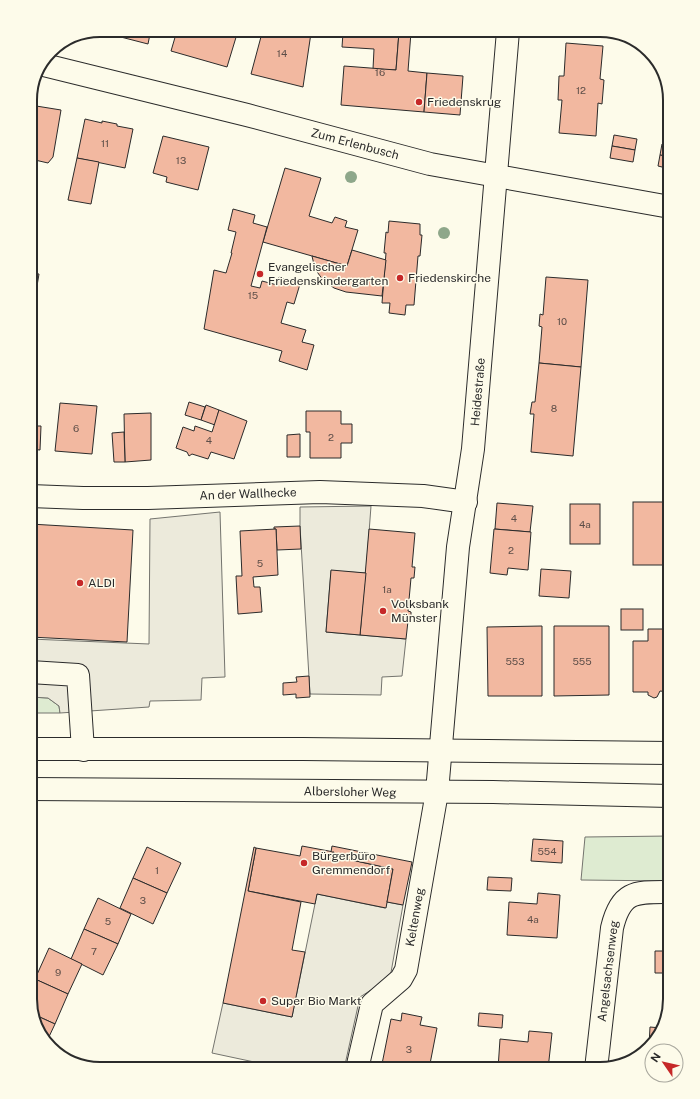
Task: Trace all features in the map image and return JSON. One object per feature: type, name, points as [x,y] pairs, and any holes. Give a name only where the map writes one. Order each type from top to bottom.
[{"type":"street","name":"Heidestraße","points":[[441,751],[458,547],[473,449],[508,37]]},
{"type":"street","name":"Zum Erlenbusch","points":[[47,66],[247,115],[430,164],[663,206]]},
{"type":"street","name":"An der Wallhecke","points":[[37,496],[148,498],[320,492],[423,496],[466,502]]},
{"type":"street","points":[[37,672],[78,675],[83,750]]},
{"type":"street","points":[[37,749],[303,749],[663,753]]},
{"type":"street","name":"Keltenweg","points":[[359,1062],[372,1004],[401,979],[406,970],[437,792],[441,751]]},
{"type":"street","name":"Albersloher Weg","points":[[37,789],[574,793],[663,796]]},
{"type":"street","name":"Angelsachsenweg","points":[[597,1062],[612,928],[615,915],[620,905],[628,898],[639,892],[663,892]]},
{"type":"green space","points":[[37,697],[48,698],[59,706],[60,713],[37,713]]},
{"type":"green space","points":[[663,836],[663,881],[581,880],[585,837]]},
{"type":"shaded area","points":[[371,506],[366,573],[331,571],[326,632],[406,639],[402,676],[382,677],[381,695],[310,694],[300,507]]},
{"type":"shaded area","name":"ALDI","points":[[220,512],[225,677],[202,678],[201,700],[150,701],[149,707],[60,713],[59,706],[48,698],[37,697],[37,639],[149,644],[150,519]]},
{"type":"shaded area","points":[[317,894],[385,908],[387,902],[403,905],[390,978],[360,997],[346,1062],[254,1062],[212,1053],[223,1003],[292,1017]]},
{"type":"building","points":[[121,37],[149,37],[148,44]]},
{"type":"building","points":[[175,37],[236,37],[227,67],[171,51]]},
{"type":"building","points":[[261,37],[310,37],[303,87],[251,74]]},
{"type":"building","points":[[343,37],[399,37],[396,70],[373,69],[374,49],[342,47]]},
{"type":"building","points":[[399,37],[411,37],[408,71],[427,73],[424,112],[341,105],[344,66],[396,70]]},
{"type":"building","points":[[566,43],[603,46],[600,79],[604,80],[602,104],[598,103],[596,136],[559,133],[562,100],[558,100],[559,76],[564,76]]},
{"type":"building","points":[[427,73],[463,76],[460,115],[424,112]]},
{"type":"building","points":[[37,106],[61,110],[53,157],[48,163],[37,160]]},
{"type":"building","points":[[85,119],[102,123],[102,121],[117,124],[117,126],[133,129],[125,168],[77,158]]},
{"type":"building","points":[[614,135],[637,139],[635,150],[612,146]]},
{"type":"building","points":[[163,136],[209,147],[198,190],[166,182],[167,177],[153,173]]},
{"type":"building","points":[[662,144],[663,156],[660,155]]},
{"type":"building","points":[[612,146],[635,150],[633,162],[610,158]]},
{"type":"building","points":[[660,155],[663,156],[663,167],[658,166]]},
{"type":"building","points":[[77,158],[99,162],[91,204],[68,200]]},
{"type":"building","points":[[285,168],[321,178],[309,216],[332,223],[335,217],[347,221],[345,227],[358,230],[347,266],[263,242]]},
{"type":"building","points":[[233,209],[255,215],[253,223],[267,227],[251,286],[260,288],[262,281],[277,285],[279,277],[300,284],[294,304],[287,302],[281,323],[306,330],[302,342],[314,345],[307,370],[279,361],[282,351],[204,329],[214,270],[226,273],[232,253],[236,232],[228,230]]},
{"type":"building","name":"Friedenskirche","points":[[389,221],[420,224],[420,235],[422,235],[420,256],[418,256],[414,305],[406,305],[405,315],[389,313],[390,303],[382,303],[386,253],[384,253],[386,232],[388,233]]},
{"type":"building","points":[[352,250],[386,260],[382,296],[346,292],[334,288],[323,280],[315,269],[312,256],[347,266]]},
{"type":"building","points":[[37,274],[39,274],[37,286]]},
{"type":"building","points":[[546,277],[588,280],[581,367],[539,363],[542,327],[539,326],[540,314],[543,315]]},
{"type":"building","points":[[539,363],[581,367],[573,456],[531,452],[534,414],[530,414],[532,402],[535,402]]},
{"type":"building","points":[[189,402],[205,407],[201,420],[185,415]]},
{"type":"building","points":[[60,403],[97,406],[92,454],[55,451]]},
{"type":"building","points":[[206,405],[219,410],[215,425],[201,420]]},
{"type":"building","points":[[219,410],[247,421],[234,459],[211,452],[208,459],[192,454],[189,456],[187,452],[176,448],[183,427],[194,431],[195,426],[212,432]]},
{"type":"building","points":[[306,411],[341,411],[341,424],[352,424],[352,443],[341,443],[341,458],[310,458],[310,432],[306,432]]},
{"type":"building","points":[[151,413],[151,460],[125,462],[124,414]]},
{"type":"building","points":[[37,426],[41,426],[40,450],[37,450]]},
{"type":"building","points":[[124,432],[125,462],[114,462],[112,433]]},
{"type":"building","points":[[300,434],[300,457],[287,457],[287,435]]},
{"type":"building","points":[[633,502],[663,502],[663,565],[633,565]]},
{"type":"building","points":[[497,503],[533,506],[530,532],[495,529]]},
{"type":"building","points":[[570,504],[600,504],[600,544],[570,544]]},
{"type":"building","name":"ALDI","points":[[37,524],[133,530],[127,642],[37,637]]},
{"type":"building","points":[[300,526],[301,549],[277,550],[276,529],[274,529],[274,527]]},
{"type":"building","points":[[276,529],[278,575],[253,577],[254,587],[260,587],[262,612],[238,614],[236,576],[242,576],[240,531]]},
{"type":"building","points":[[369,529],[415,533],[412,567],[415,567],[414,578],[411,578],[408,611],[411,612],[411,621],[408,621],[406,639],[360,635]]},
{"type":"building","points":[[494,529],[531,532],[528,570],[508,568],[507,575],[490,573]]},
{"type":"building","points":[[541,569],[571,571],[569,598],[539,596]]},
{"type":"building","points":[[331,570],[366,573],[360,635],[326,632]]},
{"type":"building","points":[[621,609],[643,609],[643,630],[621,630]]},
{"type":"building","points":[[542,626],[542,696],[488,696],[487,627]]},
{"type":"building","points":[[554,626],[609,626],[609,695],[554,696]]},
{"type":"building","points":[[648,629],[663,629],[663,691],[660,691],[657,697],[654,698],[648,695],[648,692],[633,692],[633,641],[648,641]]},
{"type":"building","points":[[309,676],[310,697],[296,698],[296,694],[283,695],[283,683],[297,682],[296,677]]},
{"type":"building","points":[[533,839],[563,841],[562,863],[531,861]]},
{"type":"building","points":[[302,846],[334,852],[333,856],[393,869],[386,908],[317,894],[315,904],[248,891],[256,848],[300,856]]},
{"type":"building","points":[[332,846],[412,862],[403,905],[387,902],[393,869],[333,856],[334,852],[331,852]]},
{"type":"building","points":[[147,847],[181,863],[167,893],[133,878]]},
{"type":"building","points":[[254,847],[256,848],[248,891],[301,902],[292,950],[305,952],[292,1017],[223,1003]]},
{"type":"building","points":[[488,877],[512,878],[511,891],[487,890]]},
{"type":"building","points":[[133,878],[167,893],[153,924],[120,908]]},
{"type":"building","points":[[538,893],[560,895],[557,938],[507,935],[509,902],[537,904]]},
{"type":"building","points":[[98,898],[131,914],[118,944],[84,929]]},
{"type":"building","points":[[84,929],[118,944],[103,975],[71,959]]},
{"type":"building","points":[[49,948],[82,964],[68,994],[37,980],[37,975]]},
{"type":"building","points":[[655,951],[663,951],[663,973],[655,973]]},
{"type":"building","points":[[37,980],[68,994],[55,1024],[39,1017]]},
{"type":"building","points":[[402,1013],[422,1017],[420,1025],[437,1028],[430,1062],[382,1062],[391,1019],[401,1021]]},
{"type":"building","points":[[479,1013],[503,1015],[502,1028],[478,1026]]},
{"type":"building","points":[[39,1017],[55,1024],[49,1036],[43,1027]]},
{"type":"building","points":[[650,1027],[656,1028],[649,1038]]},
{"type":"building","points":[[529,1031],[552,1033],[549,1062],[498,1062],[500,1039],[528,1042]]},
{"type":"place","name":"Friedenskrug","points":[[419,102]]},
{"type":"place","name":"Evangelischer Friedenskindergarten","points":[[260,274]]},
{"type":"place","name":"Friedenskirche","points":[[400,278]]},
{"type":"place","name":"ALDI","points":[[80,583]]},
{"type":"place","name":"Volksbank Münster","points":[[383,611]]},
{"type":"place","name":"Bürgerbüro Gremmendorf","points":[[304,863]]},
{"type":"place","name":"Super Bio Markt","points":[[263,1001]]}]
